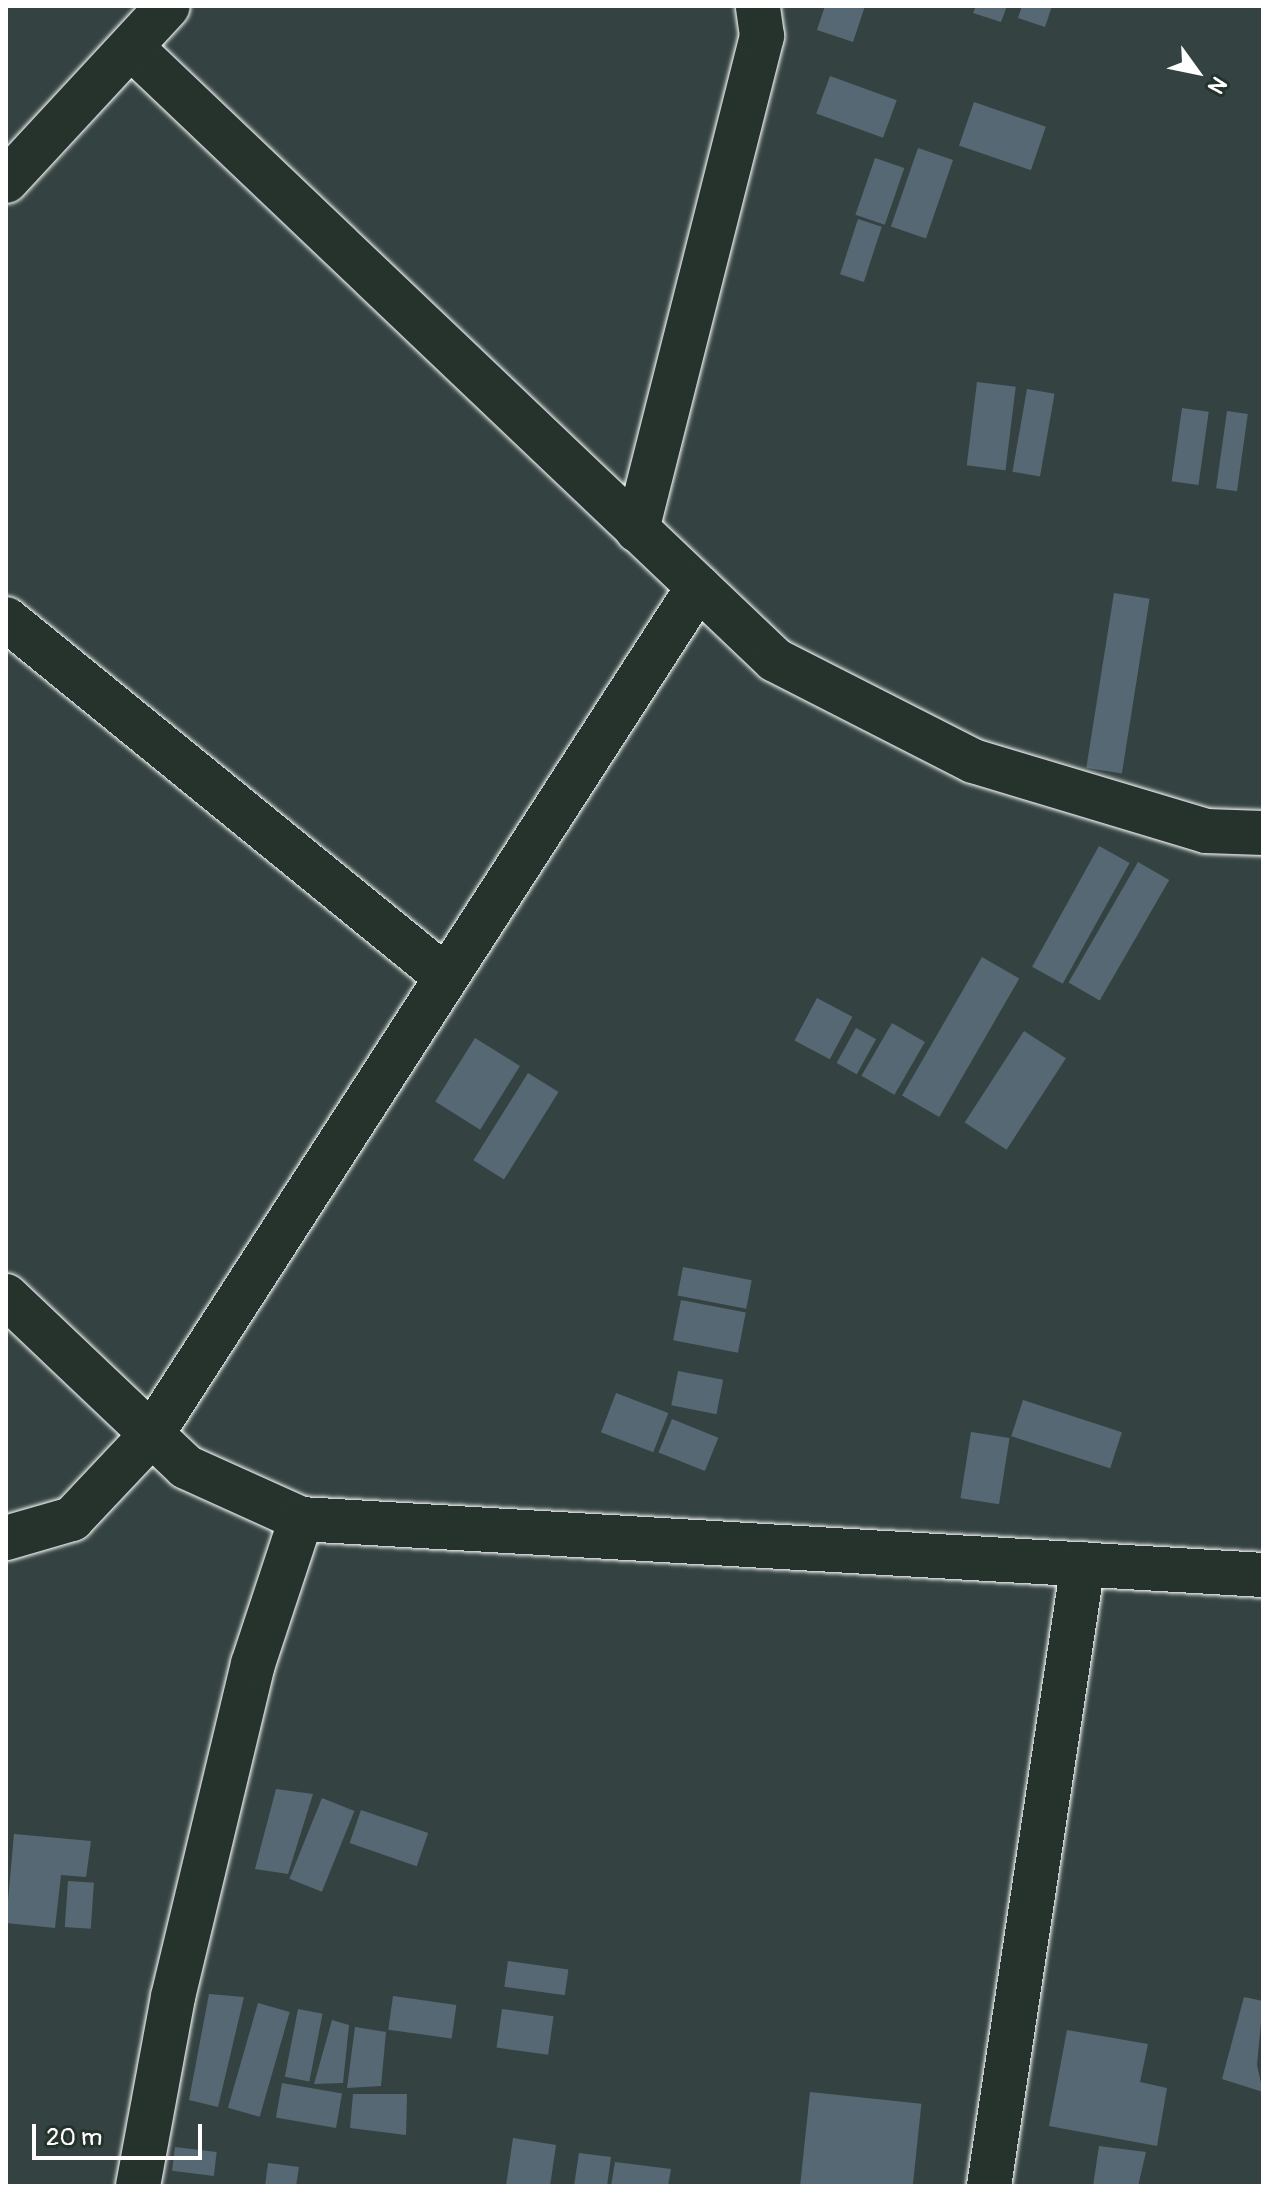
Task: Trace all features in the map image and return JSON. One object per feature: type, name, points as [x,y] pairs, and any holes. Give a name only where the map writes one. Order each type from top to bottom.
[{"type":"street","points":[[6,181],[133,49],[168,6]]},
{"type":"street","points":[[637,530],[762,36],[758,6]]},
{"type":"street","points":[[133,49],[775,660],[973,761],[1206,831],[1263,833]]},
{"type":"street","points":[[6,1538],[72,1519],[152,1434],[698,587]]},
{"type":"street","points":[[6,619],[446,977]]},
{"type":"street","points":[[6,1296],[186,1467],[301,1519],[1263,1575]]},
{"type":"street","points":[[138,2186],[173,1997],[253,1664],[301,1519]]},
{"type":"street","points":[[989,2186],[1083,1564]]},
{"type":"building","points":[[825,6],[865,6],[853,42],[817,30]]},
{"type":"building","points":[[976,6],[1007,6],[1001,22],[973,13]]},
{"type":"building","points":[[1022,6],[1052,6],[1045,27],[1018,18]]},
{"type":"building","points":[[830,76],[897,100],[883,138],[816,114]]},
{"type":"building","points":[[974,102],[1046,127],[1031,170],[959,145]]},
{"type":"building","points":[[918,148],[953,160],[926,239],[891,226]]},
{"type":"building","points":[[875,158],[904,168],[885,225],[855,215]]},
{"type":"building","points":[[858,219],[882,227],[864,282],[840,274]]},
{"type":"building","points":[[977,382],[1016,387],[1005,470],[967,465]]},
{"type":"building","points":[[1027,389],[1055,394],[1040,477],[1012,472]]},
{"type":"building","points":[[1182,408],[1209,412],[1198,485],[1172,481]]},
{"type":"building","points":[[1227,411],[1248,414],[1237,491],[1216,488]]},
{"type":"building","points":[[1114,593],[1150,599],[1122,773],[1086,768]]},
{"type":"building","points":[[1099,846],[1130,863],[1063,984],[1032,967]]},
{"type":"building","points":[[1138,862],[1169,880],[1100,1000],[1068,982]]},
{"type":"building","points":[[982,957],[1019,978],[939,1117],[902,1096]]},
{"type":"building","points":[[817,998],[852,1017],[830,1059],[794,1040]]},
{"type":"building","points":[[892,1023],[925,1042],[894,1095],[862,1076]]},
{"type":"building","points":[[856,1028],[876,1039],[857,1074],[837,1063]]},
{"type":"building","points":[[1024,1031],[1066,1058],[1007,1150],[965,1122]]},
{"type":"building","points":[[475,1038],[520,1066],[480,1130],[435,1102]]},
{"type":"building","points":[[528,1073],[559,1092],[504,1179],[473,1160]]},
{"type":"building","points":[[683,1267],[752,1280],[746,1309],[677,1295]]},
{"type":"building","points":[[681,1300],[746,1313],[738,1353],[673,1340]]},
{"type":"building","points":[[678,1371],[723,1380],[716,1414],[671,1405]]},
{"type":"building","points":[[616,1393],[668,1413],[653,1452],[601,1432]]},
{"type":"building","points":[[1023,1400],[1122,1432],[1110,1468],[1011,1436]]},
{"type":"building","points":[[672,1419],[718,1438],[705,1471],[659,1452]]},
{"type":"building","points":[[971,1432],[1010,1438],[999,1504],[961,1498]]},
{"type":"building","points":[[276,1789],[313,1794],[288,1874],[255,1869]]},
{"type":"building","points":[[322,1798],[354,1811],[322,1892],[289,1879]]},
{"type":"building","points":[[361,1810],[428,1833],[417,1866],[350,1843]]},
{"type":"building","points":[[14,1834],[91,1841],[86,1877],[61,1875],[55,1928],[6,1923]]},
{"type":"building","points":[[68,1881],[94,1883],[91,1929],[65,1927]]},
{"type":"building","points":[[508,1961],[568,1969],[565,1995],[504,1987]]},
{"type":"building","points":[[209,1994],[244,1997],[218,2107],[189,2100]]},
{"type":"building","points":[[393,1996],[456,2005],[452,2039],[388,2030]]},
{"type":"building","points":[[1244,1997],[1263,2001],[1257,2065],[1263,2092],[1222,2079]]},
{"type":"building","points":[[258,2003],[290,2012],[260,2117],[228,2108]]},
{"type":"building","points":[[298,2009],[323,2014],[309,2082],[285,2077]]},
{"type":"building","points":[[502,2009],[553,2016],[548,2055],[497,2048]]},
{"type":"building","points":[[332,2020],[349,2025],[343,2083],[314,2084]]},
{"type":"building","points":[[355,2027],[386,2032],[381,2086],[347,2088]]},
{"type":"building","points":[[1067,2030],[1148,2044],[1140,2082],[1167,2088],[1157,2146],[1049,2126]]},
{"type":"building","points":[[282,2083],[342,2094],[336,2128],[276,2117]]},
{"type":"building","points":[[810,2092],[921,2104],[913,2186],[800,2184]]},
{"type":"building","points":[[353,2094],[407,2094],[406,2135],[350,2128]]},
{"type":"building","points":[[513,2138],[556,2145],[550,2186],[506,2186]]},
{"type":"building","points":[[1099,2146],[1146,2152],[1138,2186],[1093,2186]]},
{"type":"building","points":[[175,2147],[217,2152],[214,2176],[172,2171]]},
{"type":"building","points":[[579,2153],[611,2157],[607,2186],[574,2186]]},
{"type":"building","points":[[615,2162],[671,2169],[668,2186],[611,2186]]},
{"type":"building","points":[[268,2163],[299,2167],[296,2186],[265,2186]]}]
